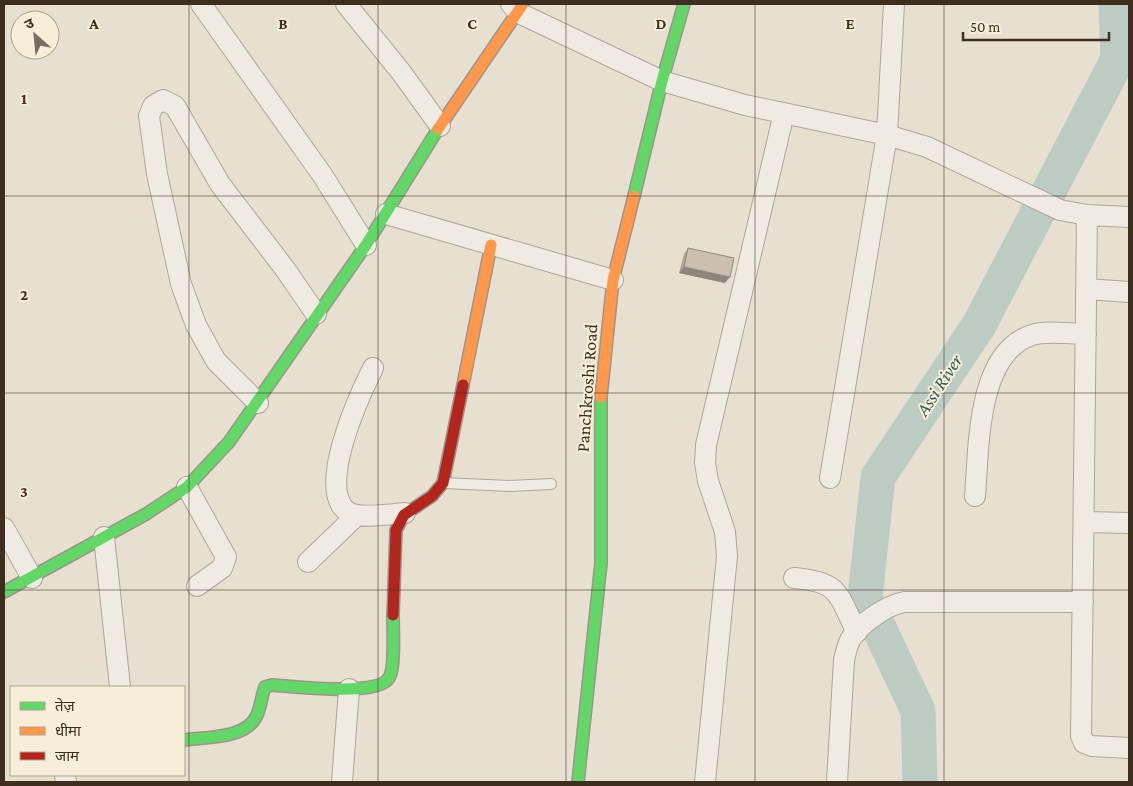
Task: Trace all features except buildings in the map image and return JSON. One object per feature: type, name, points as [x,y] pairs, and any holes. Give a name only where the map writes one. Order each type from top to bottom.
[{"type":"street","points":[[201,4],[323,176],[366,245]]},
{"type":"street","points":[[346,4],[401,72],[440,126]]},
{"type":"street","name":"Panchkroshi Road","points":[[578,782],[601,563],[600,406],[613,280],[662,80],[684,4]]},
{"type":"street","points":[[830,478],[887,135],[894,4]]},
{"type":"street","points":[[4,592],[146,514],[187,487],[229,442],[258,403],[316,314],[366,245],[440,126],[518,7],[662,80],[745,105],[887,135],[927,148],[1060,210],[1087,215],[1129,217]]},
{"type":"street","points":[[258,403],[216,361],[196,325],[181,284],[157,174],[149,116],[153,106],[163,100],[174,106],[220,184],[285,269],[316,314]]},
{"type":"street","points":[[705,782],[727,556],[725,532],[708,481],[705,462],[706,444],[784,113]]},
{"type":"street","points":[[386,214],[613,280]]},
{"type":"street","points":[[1087,215],[1085,522],[1081,736],[1084,743],[1092,746],[1129,748]]},
{"type":"street","points":[[185,740],[239,732],[250,727],[256,717],[261,695],[265,687],[272,685],[349,689],[376,688],[386,684],[391,675],[396,530],[399,520],[405,513],[430,500],[439,492],[443,483],[491,245]]},
{"type":"street","points":[[1086,290],[1129,292]]},
{"type":"street","points":[[975,496],[983,404],[995,369],[1010,350],[1023,339],[1034,334],[1086,334]]},
{"type":"street","points":[[373,368],[350,415],[337,474],[337,490],[343,507],[357,515],[405,513]]},
{"type":"street","points":[[187,487],[226,557],[222,568],[197,586]]},
{"type":"street","points":[[308,562],[357,515]]},
{"type":"street","points":[[1085,522],[1129,523]]},
{"type":"street","points":[[4,528],[32,578]]},
{"type":"street","points":[[104,537],[120,686]]},
{"type":"street","points":[[794,578],[818,580],[829,584],[859,630]]},
{"type":"street","points":[[837,782],[844,660],[847,646],[859,630],[886,608],[904,602],[1083,602]]},
{"type":"street","points":[[342,782],[349,689]]},
{"type":"lane","points":[[443,483],[510,486],[551,484]]},
{"type":"waterway","name":"Assi River","points":[[920,782],[918,711],[865,598],[878,477],[979,325],[1118,59],[1116,4]]},
{"type":"traffic: fast","points":[[634,196],[662,81],[684,4]]},
{"type":"traffic: fast","points":[[4,592],[146,514],[187,487],[229,442],[366,245],[438,129]]},
{"type":"traffic: fast","points":[[578,782],[601,563],[601,397]]},
{"type":"traffic: fast","points":[[185,740],[224,736],[251,724],[259,710],[265,687],[272,685],[355,689],[384,683],[390,676],[393,664],[393,615]]},
{"type":"traffic: slow","points":[[438,129],[523,4]]},
{"type":"traffic: slow","points":[[601,397],[613,280],[634,196]]},
{"type":"traffic: slow","points":[[463,385],[491,245]]},
{"type":"traffic: jam","points":[[393,615],[396,530],[404,515],[432,496],[443,483],[463,385]]}]
